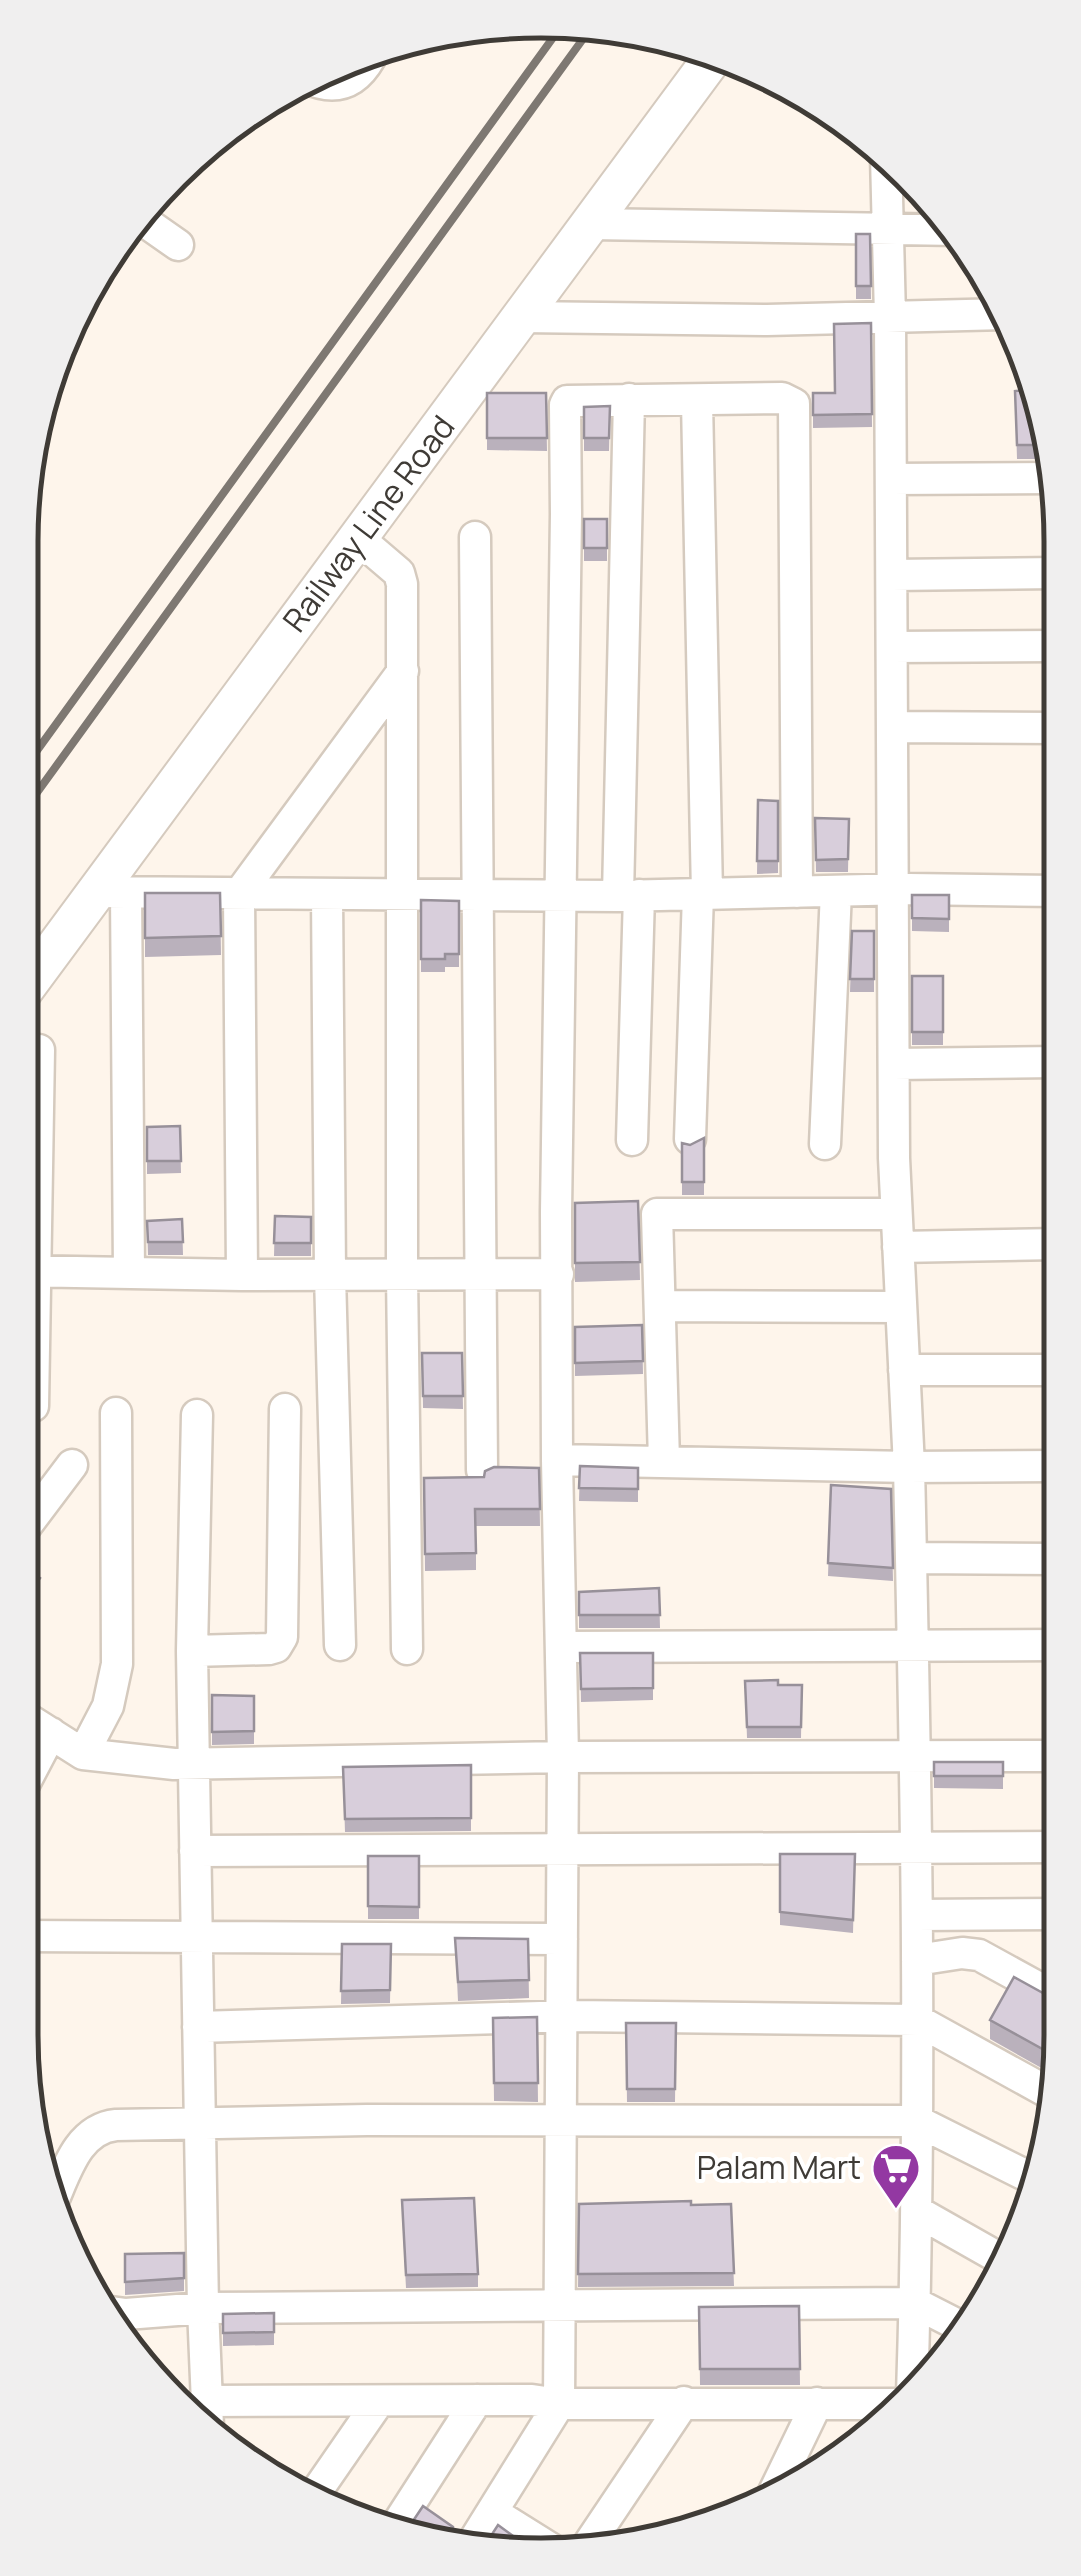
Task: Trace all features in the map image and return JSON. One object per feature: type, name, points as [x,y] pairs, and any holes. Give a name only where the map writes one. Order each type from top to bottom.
[{"type":"street","name":"Railway Line Road","points":[[38,975],[111,892],[358,538],[590,224],[712,68]]},
{"type":"street","points":[[327,85],[342,85],[360,71]]},
{"type":"street","points":[[887,176],[896,1214],[909,1467],[916,1757],[918,2212],[913,2374]]},
{"type":"street","points":[[149,224],[178,244]]},
{"type":"street","points":[[590,224],[937,230]]},
{"type":"street","points":[[521,317],[990,314]]},
{"type":"street","points":[[478,2534],[559,2404],[563,1757],[558,1274],[564,406],[570,400],[782,398],[794,404],[796,892]]},
{"type":"street","points":[[630,399],[632,1140]]},
{"type":"street","points":[[690,1139],[702,894],[697,401]]},
{"type":"street","points":[[891,480],[1039,478]]},
{"type":"street","points":[[475,537],[482,1470]]},
{"type":"street","points":[[358,538],[399,573],[402,584],[402,1275],[407,1649]]},
{"type":"street","points":[[892,575],[1044,572]]},
{"type":"street","points":[[892,648],[1044,646]]},
{"type":"street","points":[[242,1275],[239,894],[403,671]]},
{"type":"street","points":[[892,727],[1044,728]]},
{"type":"street","points":[[825,1144],[836,891]]},
{"type":"street","points":[[129,1273],[111,892],[629,896],[1044,891]]},
{"type":"street","points":[[326,894],[330,1274],[340,1645]]},
{"type":"street","points":[[38,1070],[39,1050]]},
{"type":"street","points":[[894,1064],[1044,1062]]},
{"type":"street","points":[[664,1461],[657,1214],[896,1214]]},
{"type":"street","points":[[898,1246],[1044,1244]]},
{"type":"street","points":[[38,1271],[558,1274]]},
{"type":"street","points":[[660,1306],[900,1307]]},
{"type":"street","points":[[904,1370],[1044,1370]]},
{"type":"street","points":[[192,1651],[269,1649],[282,1638],[284,1409]]},
{"type":"street","points":[[83,1754],[108,1706],[117,1664],[116,1412]]},
{"type":"street","points":[[197,1415],[192,1651],[207,2412]]},
{"type":"street","points":[[557,1460],[1044,1466]]},
{"type":"street","points":[[38,1494],[72,1465]]},
{"type":"street","points":[[911,1558],[1044,1559]]},
{"type":"street","points":[[562,1647],[1044,1645]]},
{"type":"street","points":[[38,1725],[83,1754],[194,1764],[563,1757],[1044,1756]]},
{"type":"street","points":[[38,1758],[51,1733]]},
{"type":"street","points":[[195,1851],[1044,1847]]},
{"type":"street","points":[[917,1915],[1044,1914]]},
{"type":"street","points":[[38,1936],[562,1939]]},
{"type":"street","points":[[917,1960],[979,1955],[1044,1991]]},
{"type":"street","points":[[198,2028],[562,2016],[917,2020],[1040,2088]]},
{"type":"street","points":[[61,2185],[77,2150],[103,2126],[367,2120],[918,2122],[1024,2174]]},
{"type":"street","points":[[918,2212],[994,2254]]},
{"type":"street","points":[[121,2313],[202,2308],[915,2304],[953,2323]]},
{"type":"street","points":[[401,2518],[477,2400]]},
{"type":"street","points":[[319,2488],[379,2401]]},
{"type":"street","points":[[209,2414],[379,2401],[883,2404]]},
{"type":"street","points":[[595,2535],[684,2402]]},
{"type":"street","points":[[781,2477],[817,2403]]},
{"type":"street","points":[[492,2512],[533,2538]]},
{"type":"building","points":[[856,234],[870,234],[871,286],[856,286]]},
{"type":"building","points":[[871,323],[872,414],[813,415],[813,393],[835,393],[834,324]]},
{"type":"building","points":[[1020,390],[1034,445],[1017,445],[1015,391]]},
{"type":"building","points":[[487,393],[546,393],[547,438],[487,438]]},
{"type":"building","points":[[610,406],[609,438],[584,438],[584,407]]},
{"type":"building","points":[[584,519],[607,519],[607,548],[584,548]]},
{"type":"building","points":[[758,800],[778,801],[778,861],[757,861]]},
{"type":"building","points":[[815,818],[849,819],[848,859],[816,860]]},
{"type":"building","points":[[145,893],[220,893],[221,936],[145,938]]},
{"type":"building","points":[[912,895],[949,895],[949,919],[912,918]]},
{"type":"building","points":[[421,900],[459,901],[459,954],[445,954],[445,959],[421,959]]},
{"type":"building","points":[[852,931],[874,931],[874,979],[850,979]]},
{"type":"building","points":[[912,976],[943,976],[943,1032],[912,1032]]},
{"type":"building","points":[[180,1126],[181,1161],[147,1161],[147,1127]]},
{"type":"building","points":[[704,1138],[704,1182],[682,1182],[682,1143],[690,1145]]},
{"type":"building","points":[[638,1201],[640,1262],[575,1263],[575,1203]]},
{"type":"building","points":[[275,1216],[311,1217],[311,1243],[274,1243]]},
{"type":"building","points":[[182,1219],[183,1242],[148,1242],[147,1221]]},
{"type":"building","points":[[642,1325],[643,1361],[575,1363],[575,1327]]},
{"type":"building","points":[[422,1353],[462,1353],[463,1396],[423,1396]]},
{"type":"building","points":[[580,1466],[638,1468],[638,1489],[579,1488]]},
{"type":"building","points":[[494,1467],[539,1468],[540,1509],[475,1509],[476,1553],[425,1554],[424,1478],[484,1477],[485,1471]]},
{"type":"building","points":[[831,1485],[891,1489],[893,1568],[828,1563]]},
{"type":"building","points":[[659,1588],[660,1615],[579,1615],[579,1592]]},
{"type":"building","points":[[580,1653],[653,1653],[653,1688],[581,1689]]},
{"type":"building","points":[[778,1680],[778,1685],[802,1685],[801,1727],[747,1727],[745,1681]]},
{"type":"building","points":[[212,1695],[254,1696],[254,1731],[212,1732]]},
{"type":"building","points":[[934,1762],[1003,1762],[1003,1776],[934,1776]]},
{"type":"building","points":[[471,1765],[471,1818],[345,1819],[343,1767]]},
{"type":"building","points":[[780,1854],[855,1854],[853,1920],[780,1912]]},
{"type":"building","points":[[368,1856],[419,1856],[419,1907],[368,1906]]},
{"type":"building","points":[[455,1938],[528,1939],[529,1980],[458,1982]]},
{"type":"building","points":[[342,1944],[391,1944],[390,1990],[341,1991]]},
{"type":"building","points":[[1014,1977],[1044,1994],[1043,2049],[990,2020]]},
{"type":"building","points":[[537,2017],[538,2083],[494,2083],[493,2018]]},
{"type":"building","points":[[626,2023],[676,2023],[675,2089],[627,2089]]},
{"type":"building","points":[[474,2198],[478,2274],[406,2275],[402,2200]]},
{"type":"building","points":[[691,2201],[691,2205],[731,2204],[734,2273],[578,2274],[579,2204]]},
{"type":"building","points":[[184,2253],[184,2278],[125,2282],[125,2254]]},
{"type":"building","points":[[799,2306],[800,2369],[700,2369],[699,2307]]},
{"type":"building","points":[[274,2313],[274,2332],[223,2333],[223,2314]]},
{"type":"building","points":[[423,2506],[453,2531],[442,2529],[413,2522]]},
{"type":"building","points":[[498,2525],[515,2537],[508,2537],[491,2535]]},
{"type":"railway","points":[[38,749],[552,38]]},
{"type":"railway","points":[[38,791],[582,40]]},
{"type":"place","name":"Palam Mart","points":[[896,2210]]}]
